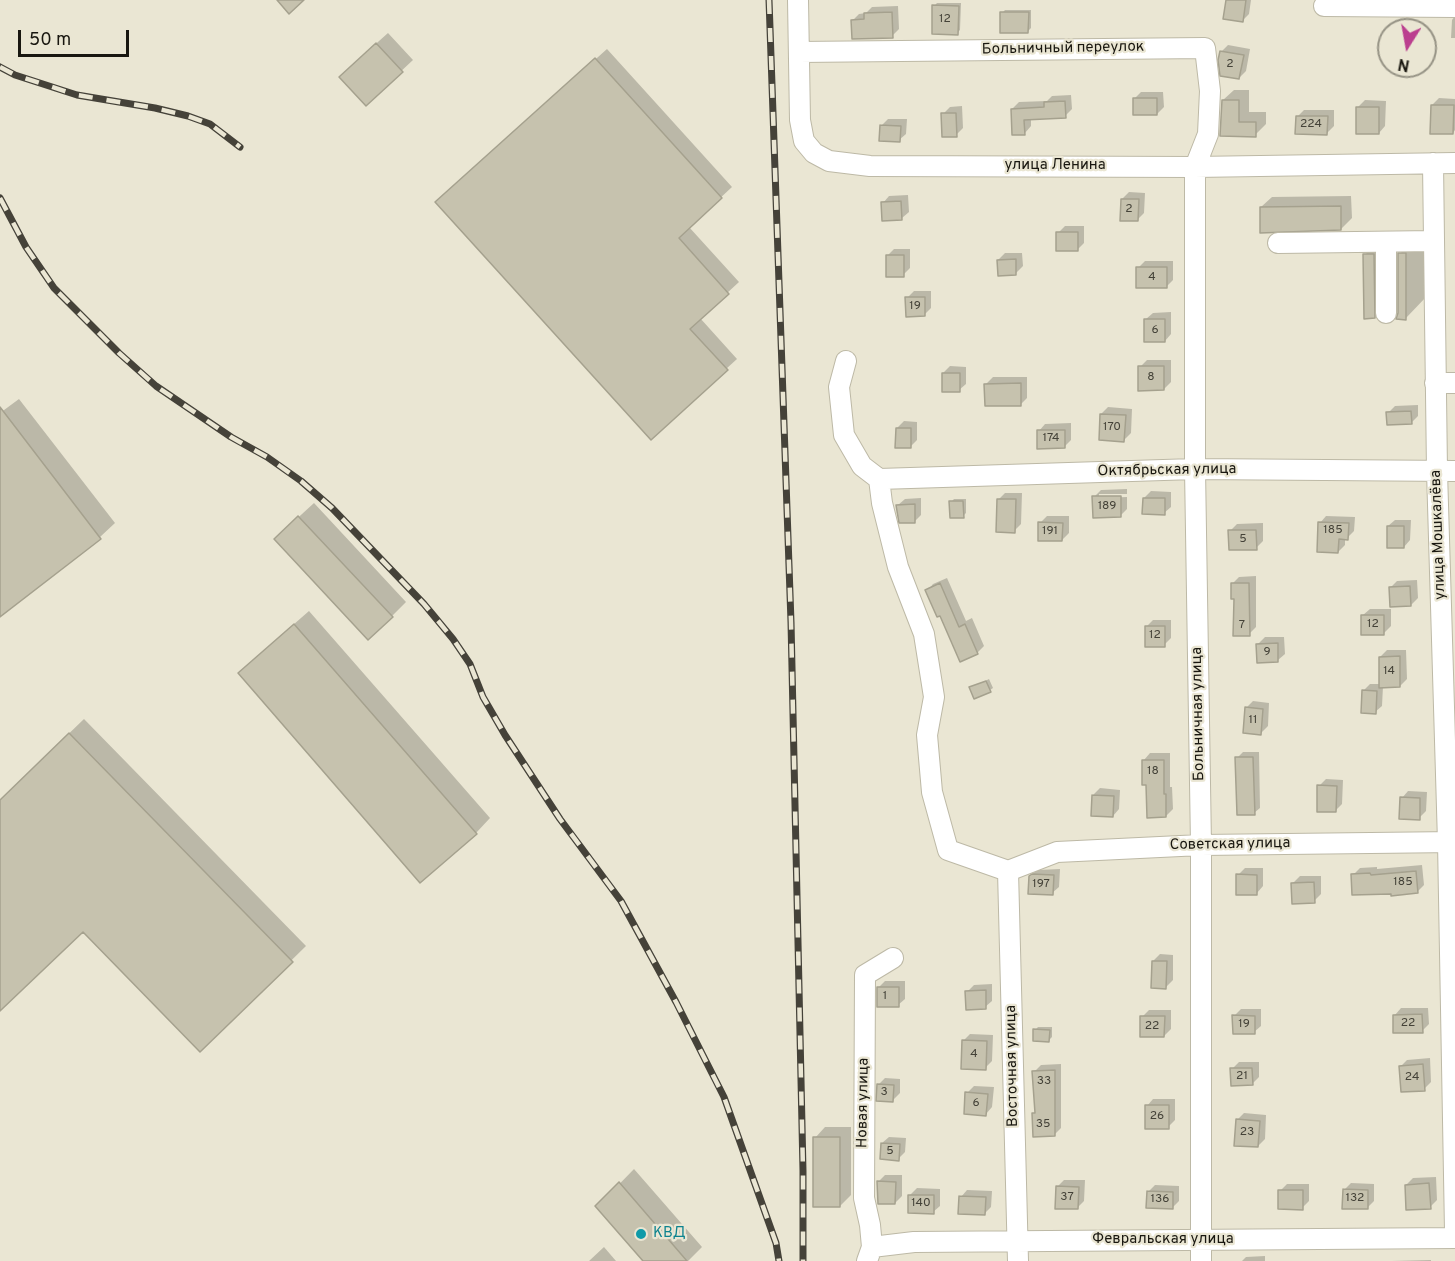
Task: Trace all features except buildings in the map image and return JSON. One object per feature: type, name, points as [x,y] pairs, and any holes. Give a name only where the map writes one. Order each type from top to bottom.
[{"type":"street","name":"улица Ленина","points":[[798,0],[801,120],[804,141],[813,153],[829,161],[870,166],[1196,167],[1455,163]]},
{"type":"street","points":[[1324,6],[1455,7]]},
{"type":"street","name":"Больничный переулок","points":[[799,52],[1205,48],[1210,91],[1208,134],[1196,167]]},
{"type":"street","name":"улица Мошкалёва","points":[[1433,163],[1434,241],[1445,383],[1455,1230]]},
{"type":"street","name":"Больничная улица","points":[[1196,167],[1196,469],[1201,845],[1201,1261]]},
{"type":"street","points":[[1278,243],[1434,241]]},
{"type":"street","points":[[1386,242],[1386,313]]},
{"type":"street","points":[[846,361],[839,387],[844,435],[862,466],[879,479],[882,503],[898,567],[924,634],[934,697],[927,735],[932,792],[948,850],[1008,871]]},
{"type":"street","name":"Октябрьская улица","points":[[879,479],[1196,469],[1446,471]]},
{"type":"street","name":"Советская улица","points":[[1008,871],[1057,852],[1201,845],[1451,842]]},
{"type":"street","name":"Восточная улица","points":[[1008,871],[1018,1261]]},
{"type":"street","name":"Новая улица","points":[[870,1254],[870,1225],[864,1198],[865,975],[893,957]]},
{"type":"street","name":"Февральская улица","points":[[870,1254],[914,1242],[1455,1238]]},
{"type":"railway","points":[[769,0],[791,622],[803,1261]]},
{"type":"railway","points":[[0,67],[15,75],[77,95],[188,116],[210,124],[240,147]]},
{"type":"railway","points":[[0,198],[26,247],[54,288],[119,353],[156,386],[301,481],[332,508],[424,604],[453,639],[470,664],[483,697],[505,735],[560,819],[621,901],[676,1002],[724,1097],[776,1243],[779,1261]]},
{"type":"place","name":"КВД","points":[[641,1234]]}]
